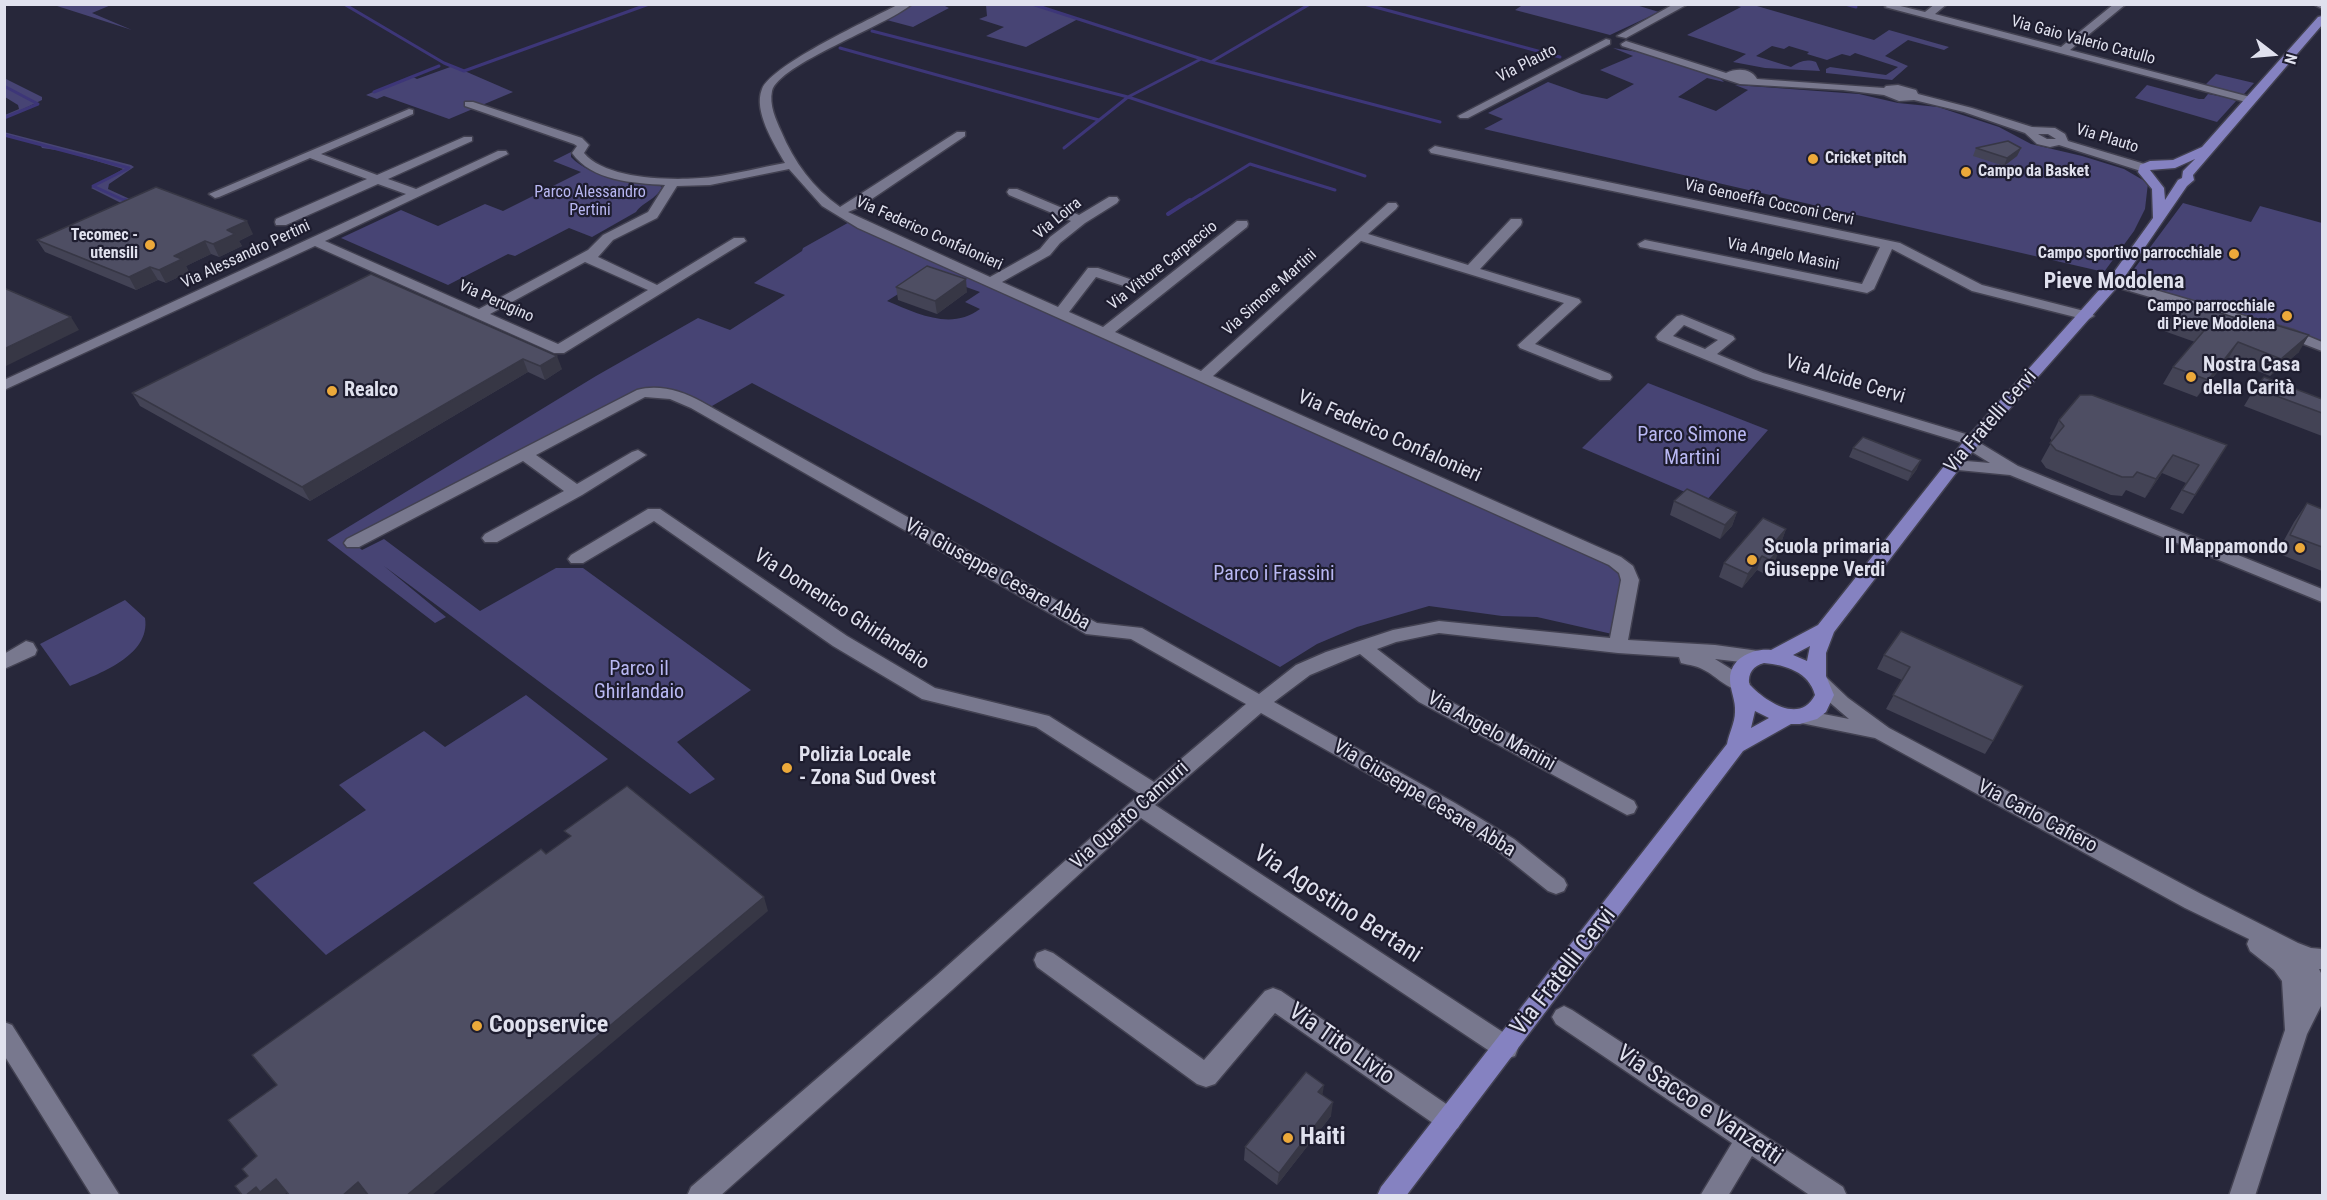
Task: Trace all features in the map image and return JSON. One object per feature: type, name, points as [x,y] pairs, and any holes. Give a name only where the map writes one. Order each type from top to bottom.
[{"type":"main road","name":"Via Fratelli Cervi","points":[[1390,1196],[1736,746],[1793,716],[1818,708],[1823,701],[1824,692],[1818,680],[1817,653],[1825,630],[1971,442],[2087,315],[2114,282],[2207,149],[2322,19]]},
{"type":"main road","name":"Via Fratelli Cervi","points":[[2147,173],[2160,165],[2175,164],[2207,149]]},
{"type":"main road","name":"Via Fratelli Cervi","points":[[2160,165],[2178,169],[2184,179]]},
{"type":"main road","points":[[2147,173],[2170,183],[2184,179]]},
{"type":"main road","points":[[2147,173],[2158,188],[2159,217]]},
{"type":"main road","name":"Via Fratelli Cervi","points":[[1736,746],[1738,731],[1745,716],[1739,678],[1742,667],[1825,630]]},
{"type":"main road","points":[[1766,657],[1797,663],[1818,680]]},
{"type":"main road","points":[[1741,687],[1756,704],[1777,713],[1793,716]]},
{"type":"street","name":"Via Federico Confalonieri","points":[[907,4],[803,60],[772,82],[768,89],[766,104],[792,165],[811,188],[839,212],[901,243],[1621,565],[1627,570],[1630,580],[1618,646]]},
{"type":"street","name":"Via Plauto","points":[[1624,40],[1683,4]]},
{"type":"street","points":[[1927,15],[1942,4]]},
{"type":"street","points":[[2061,51],[2121,4]]},
{"type":"street","points":[[2318,4],[2322,6]]},
{"type":"street","name":"Via Gaio Valerio Catullo","points":[[1890,7],[2250,100]]},
{"type":"street","name":"Via Plauto","points":[[1464,116],[1606,42],[1605,38],[1608,36],[1696,67],[1732,76],[1887,92],[1900,98],[1913,96],[1968,110],[2032,131],[2032,136],[2041,141],[2060,142],[2147,173]]},
{"type":"street","points":[[469,104],[578,141],[583,145],[578,153],[588,164],[616,174],[644,180],[711,181],[792,165]]},
{"type":"street","points":[[215,194],[409,112]]},
{"type":"street","points":[[839,212],[856,204],[961,134]]},
{"type":"street","points":[[281,222],[468,139]]},
{"type":"street","name":"Via Genoeffa Cocconi Cervi","points":[[1435,150],[1895,246],[1977,288],[2087,315]]},
{"type":"street","points":[[310,154],[417,194]]},
{"type":"street","name":"Via Alessandro Pertini","points":[[4,386],[502,154]]},
{"type":"street","name":"Via Perugino","points":[[485,311],[592,253],[606,239],[653,213],[673,182]]},
{"type":"street","points":[[1013,192],[1080,219]]},
{"type":"street","name":"Via Loira","points":[[992,282],[1045,252],[1055,240],[1080,219],[1113,200]]},
{"type":"street","name":"Via Simone Martini","points":[[1203,377],[1392,206]]},
{"type":"street","points":[[1471,270],[1516,222]]},
{"type":"street","name":"Via Vittore Carpaccio","points":[[1105,333],[1242,224]]},
{"type":"street","points":[[1360,236],[1574,302],[1525,345],[1605,377]]},
{"type":"street","name":"Via Perugino","points":[[314,241],[559,350],[739,241]]},
{"type":"street","name":"Via Angelo Masini","points":[[1645,244],[1867,289],[1887,245]]},
{"type":"street","points":[[592,253],[590,259],[658,290]]},
{"type":"street","points":[[1061,313],[1093,271],[1136,286]]},
{"type":"street","points":[[2114,282],[2288,333],[2322,347]]},
{"type":"street","name":"Via Alcide Cervi","points":[[1707,355],[1758,376],[1971,442],[2012,470]]},
{"type":"street","name":"Via Giuseppe Cesare Abba","points":[[353,543],[642,393],[663,392],[683,396],[1093,629],[1135,633],[1448,809],[1506,845],[1556,885]]},
{"type":"street","points":[[524,453],[576,490]]},
{"type":"street","points":[[491,538],[638,455]]},
{"type":"street","points":[[1954,465],[2012,470],[2322,596]]},
{"type":"street","name":"Via Domenico Ghirlandaio","points":[[577,559],[654,513],[840,640],[928,694],[1042,721],[1148,800]]},
{"type":"street","name":"Via Quarto Camurri","points":[[700,1196],[1148,800],[1259,704],[1303,670],[1363,646],[1411,631],[1450,627],[1618,646],[1766,657]]},
{"type":"street","name":"Via Angelo Manini","points":[[1363,646],[1377,660],[1426,697],[1627,807]]},
{"type":"street","points":[[4,662],[28,650],[26,648]]},
{"type":"street","name":"Via Quarto Camurri","points":[[1642,648],[1708,663],[1741,687]]},
{"type":"street","name":"Via Carlo Cafiero","points":[[1818,680],[1841,703],[1882,733],[2193,901],[2237,921],[2290,950],[2312,974],[2317,1003],[2296,1033],[2243,1195]]},
{"type":"street","name":"Via Carlo Cafiero","points":[[1793,716],[1838,722],[1882,733]]},
{"type":"street","name":"Via Agostino Bertani","points":[[1148,800],[1506,1048]]},
{"type":"street","name":"Via Carlo Cafiero","points":[[2193,901],[2270,952],[2291,972],[2297,984],[2296,1033]]},
{"type":"street","points":[[2290,950],[2309,958],[2322,959]]},
{"type":"street","name":"Via Tito Livio","points":[[1045,960],[1206,1076],[1273,998],[1449,1120]]},
{"type":"street","name":"Via Sacco e Vanzetti","points":[[1564,1017],[1834,1196]]},
{"type":"street","points":[[4,1033],[107,1196]]},
{"type":"street","points":[[1713,1196],[1748,1139]]},
{"type":"green space","points":[[1524,4],[1636,5],[1659,12],[1610,35],[1515,10]]},
{"type":"green space","points":[[1750,4],[1874,40],[1889,30],[1949,47],[1944,50],[1908,40],[1885,56],[1908,66],[1892,80],[1826,73],[1826,69],[1830,67],[1886,75],[1898,67],[1855,53],[1850,56],[1842,54],[1827,60],[1789,46],[1784,49],[1772,46],[1756,56],[1791,67],[1803,61],[1812,61],[1816,62],[1820,71],[1765,68],[1733,62],[1746,54],[1687,35],[1741,7],[1733,5]]},
{"type":"green space","points":[[54,5],[111,5],[92,13],[132,30]]},
{"type":"green space","points":[[911,5],[943,5],[949,8],[913,27],[883,19]]},
{"type":"green space","points":[[986,5],[1032,5],[1078,19],[1026,47],[986,36],[1004,27],[979,19],[987,16]]},
{"type":"green space","points":[[1613,48],[1638,52],[1720,78],[1724,82],[1707,78],[1678,97],[1716,111],[1748,90],[1735,85],[1859,94],[1898,103],[1938,107],[1999,127],[2031,144],[2124,169],[2148,183],[2145,209],[2134,231],[2104,272],[1484,129],[1503,119],[1488,113],[1548,82],[1582,94],[1607,99],[1634,84],[1600,70],[1633,56]]},
{"type":"green space","points":[[453,66],[513,92],[449,119],[384,96],[377,99],[366,95],[411,76],[417,79]]},
{"type":"green space","points":[[2216,74],[2254,83],[2244,94],[2204,86]]},
{"type":"green space","points":[[4,78],[42,97],[42,100],[5,118],[5,115],[19,109],[18,105],[5,97]]},
{"type":"green space","points":[[2147,85],[2199,99],[2204,99],[2208,94],[2236,101],[2217,122],[2135,98]]},
{"type":"green space","points":[[4,132],[131,165],[134,167],[109,184],[108,189],[132,200],[123,204],[91,188],[123,169],[63,151],[42,148],[40,144]]},
{"type":"green space","name":"Parco Alessandro Pertini","points":[[571,152],[571,157],[589,170],[623,180],[657,184],[662,187],[657,195],[636,212],[592,237],[569,228],[515,256],[508,254],[448,285],[341,238],[401,210],[438,226],[485,204],[503,211],[581,172],[553,161]]},
{"type":"green space","name":"Campo sportivo parrocchiale","points":[[2183,203],[2251,222],[2260,206],[2322,223],[2322,347],[2288,333],[2123,284]]},
{"type":"green space","points":[[853,220],[1621,565],[1621,636],[1537,617],[1502,616],[1429,606],[1357,627],[1317,644],[1280,667],[981,504],[752,383],[705,410],[683,396],[642,393],[354,543],[362,550],[384,539],[480,611],[556,568],[583,568],[751,690],[677,742],[715,779],[690,794],[384,566],[446,617],[435,623],[327,540],[596,376],[698,318],[730,330],[785,295],[754,283],[802,251],[803,248]],"holes":[[[930,274],[980,292],[965,302],[980,309],[957,319],[922,315],[887,301]]]},
{"type":"green space","name":"Parco Simone Martini","points":[[1648,383],[1768,430],[1706,501],[1582,448]]},
{"type":"green space","points":[[125,600],[145,618],[145,631],[140,643],[120,662],[70,686],[40,644]]},
{"type":"green space","points":[[526,695],[608,759],[326,955],[253,883],[366,810],[339,785],[424,731],[445,747]]},
{"type":"building","points":[[2008,141],[2021,148],[2007,158],[1976,148]]},
{"type":"building","name":"Tecomec - utensili","points":[[156,187],[247,221],[227,230],[235,234],[213,244],[205,241],[174,256],[182,259],[159,270],[150,267],[129,277],[37,240]]},
{"type":"building","points":[[927,266],[966,279],[935,301],[896,287]]},
{"type":"building","name":"Realco","points":[[371,274],[557,356],[540,366],[523,359],[302,487],[132,393]]},
{"type":"building","points":[[4,288],[71,317],[4,349]]},
{"type":"building","points":[[2184,301],[2245,321],[2249,317],[2309,335],[2281,359],[2238,342],[2208,380],[2173,367],[2208,326],[2173,314]]},
{"type":"building","points":[[2264,377],[2322,399],[2322,413],[2255,388]]},
{"type":"building","points":[[2080,395],[2092,395],[2227,445],[2195,495],[2182,490],[2199,465],[2173,455],[2156,479],[2137,472],[2133,477],[2122,477],[2056,450],[2050,443],[2064,426],[2059,420]]},
{"type":"building","points":[[1863,437],[1921,460],[1912,472],[1853,448]]},
{"type":"building","points":[[1687,489],[1737,512],[1725,525],[1674,501]]},
{"type":"building","points":[[2307,503],[2322,509],[2322,547],[2290,535]]},
{"type":"building","points":[[1763,518],[1786,529],[1773,544],[1780,548],[1770,560],[1762,556],[1748,574],[1724,563]]},
{"type":"building","points":[[1901,631],[2023,686],[1993,741],[1893,695],[1910,667],[1884,655]]},
{"type":"building","name":"Coopservice","points":[[627,786],[764,897],[406,1196],[369,1196],[358,1182],[342,1196],[290,1196],[276,1179],[260,1192],[256,1187],[243,1196],[235,1186],[248,1176],[242,1169],[257,1156],[228,1120],[277,1085],[252,1055],[541,849],[546,854],[571,836],[564,831]]},
{"type":"building","name":"Haiti","points":[[1306,1072],[1324,1085],[1318,1092],[1333,1102],[1279,1173],[1245,1147]]},
{"type":"waterway","points":[[344,4],[444,63],[464,71],[649,4]]},
{"type":"waterway","points":[[1032,4],[1211,62]]},
{"type":"waterway","points":[[1211,62],[1310,4]]},
{"type":"waterway","points":[[1364,4],[1560,57]]},
{"type":"waterway","points":[[1845,4],[1856,7]]},
{"type":"waterway","points":[[872,31],[1128,97]]},
{"type":"waterway","points":[[840,48],[1099,120]]},
{"type":"waterway","points":[[1128,97],[1201,59]]},
{"type":"waterway","points":[[1211,62],[1440,122]]},
{"type":"waterway","points":[[374,92],[439,66]]},
{"type":"waterway","points":[[4,86],[38,104],[4,118]]},
{"type":"waterway","points":[[1064,148],[1128,97]]},
{"type":"waterway","points":[[1128,97],[1365,176]]},
{"type":"waterway","points":[[4,135],[129,168],[93,186],[128,202],[125,200]]},
{"type":"waterway","points":[[1188,202],[1250,164],[1335,190]]},
{"type":"waterway","points":[[1168,214],[1190,200]]},
{"type":"place","name":"Cricket pitch","points":[[1813,159]]},
{"type":"place","name":"Campo da Basket","points":[[1966,172]]},
{"type":"place","name":"Tecomec - utensili","points":[[150,245]]},
{"type":"place","name":"Campo sportivo parrocchiale","points":[[2234,254]]},
{"type":"place","name":"Campo parrocchiale di Pieve Modolena","points":[[2287,316]]},
{"type":"place","name":"Nostra Casa della Carità","points":[[2191,377]]},
{"type":"place","name":"Realco","points":[[332,391]]},
{"type":"place","name":"Il Mappamondo","points":[[2300,548]]},
{"type":"place","name":"Scuola primaria Giuseppe Verdi","points":[[1752,560]]},
{"type":"place","name":"Polizia Locale - Zona Sud Ovest","points":[[787,768]]},
{"type":"place","name":"Coopservice","points":[[477,1026]]},
{"type":"place","name":"Haiti","points":[[1288,1138]]},
{"type":"district","name":"Pieve Modolena","points":[[2114,282]]},
{"type":"park label","name":"Parco i Frassini","points":[[1274,575]]},
{"type":"park label","name":"Parco il Ghirlandaio","points":[[639,682]]}]
